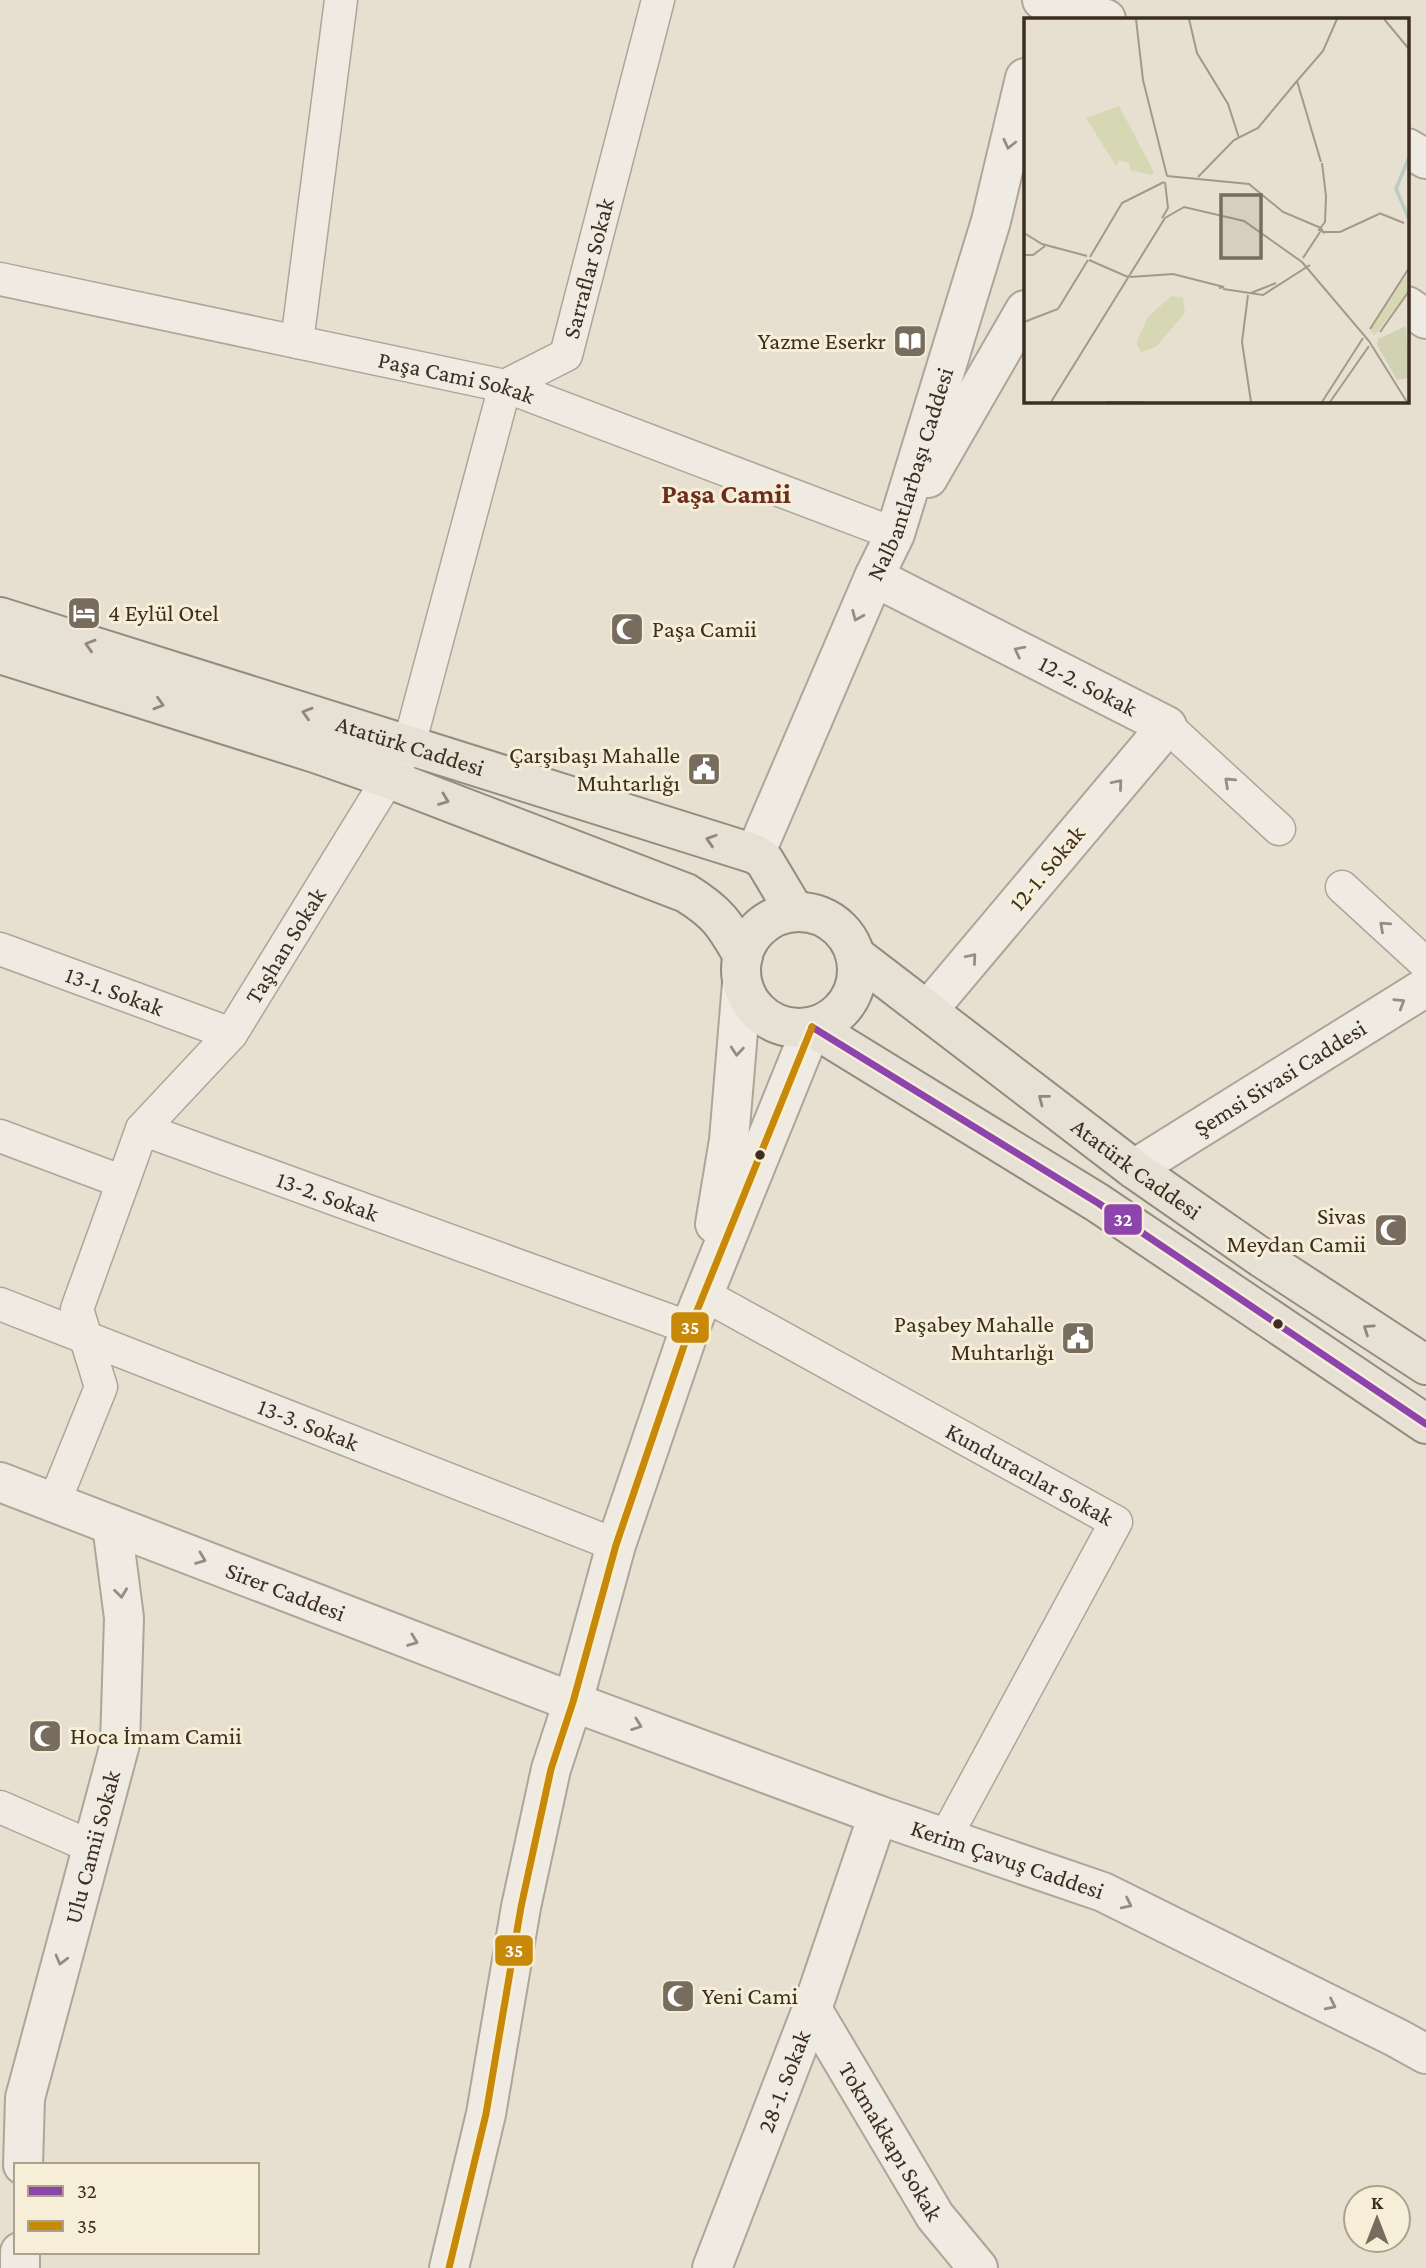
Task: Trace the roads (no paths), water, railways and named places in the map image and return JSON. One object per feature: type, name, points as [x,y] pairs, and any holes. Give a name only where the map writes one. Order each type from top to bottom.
[{"type":"main road","name":"Atatürk Caddesi","points":[[0,617],[755,854]]},
{"type":"main road","name":"Atatürk Caddesi","points":[[0,654],[389,779],[686,892],[723,922],[743,969]]},
{"type":"main road","points":[[755,854],[764,860],[795,912]]},
{"type":"main road","points":[[795,912],[822,917],[834,924],[851,944],[856,956],[856,982],[852,996],[835,1016],[812,1027],[798,1029],[773,1023],[754,1006],[743,969],[748,943],[762,926],[780,916],[795,912]]},
{"type":"main road","name":"Atatürk Caddesi","points":[[856,956],[1133,1169],[1426,1366]]},
{"type":"main road","name":"Atatürk Caddesi","points":[[812,1027],[1098,1203],[1426,1424]]},
{"type":"street","points":[[297,342],[341,0]]},
{"type":"street","name":"Sarraflar Sokak","points":[[505,386],[566,355],[658,0]]},
{"type":"street","points":[[1040,18],[1044,0],[1103,18]]},
{"type":"street","name":"Nalbantlarbaşı Caddesi","points":[[755,854],[873,577],[895,534],[991,221],[1024,82]]},
{"type":"street","points":[[1408,149],[1426,159]]},
{"type":"street","name":"Paşa Cami Sokak","points":[[0,279],[505,386],[895,534]]},
{"type":"street","points":[[1408,307],[1426,319]]},
{"type":"street","points":[[895,534],[1024,312]]},
{"type":"street","points":[[409,745],[505,386]]},
{"type":"street","name":"12-2. Sokak","points":[[873,577],[1167,726],[1279,829]]},
{"type":"street","name":"12-1. Sokak","points":[[928,1010],[1167,726]]},
{"type":"street","name":"Taşhan Sokak","points":[[142,1129],[231,1034],[409,745]]},
{"type":"street","points":[[1342,887],[1426,964]]},
{"type":"street","name":"13-1. Sokak","points":[[0,949],[231,1034]]},
{"type":"street","points":[[697,1311],[729,1140],[743,969]]},
{"type":"street","name":"Şemsi Sivasi Caddesi","points":[[1133,1169],[1426,987]]},
{"type":"street","points":[[449,2268],[486,2114],[522,1907],[551,1769],[573,1702],[617,1545],[697,1311],[812,1027]]},
{"type":"street","points":[[54,1503],[101,1387],[83,1335],[77,1308],[142,1129]]},
{"type":"street","name":"13-2. Sokak","points":[[142,1129],[697,1311]]},
{"type":"street","points":[[0,1136],[123,1182]]},
{"type":"street","name":"13-3. Sokak","points":[[0,1304],[617,1545]]},
{"type":"street","name":"Kunduracılar Sokak","points":[[697,1311],[1116,1522],[945,1838]]},
{"type":"street","name":"Sirer Caddesi","points":[[0,1482],[573,1702]]},
{"type":"street","name":"Ulu Camii Sokak","points":[[23,2163],[12,2101],[92,1847],[120,1744],[124,1618],[112,1525]]},
{"type":"street","name":"Kerim Çavuş Caddesi","points":[[573,1702],[878,1815],[1103,1892],[1426,2054]]},
{"type":"street","points":[[0,1807],[92,1847]]},
{"type":"street","name":"28-1. Sokak","points":[[712,2268],[812,2009],[878,1815]]},
{"type":"street","name":"Tokmakkapı Sokak","points":[[812,2009],[935,2216],[978,2268]]},
{"type":"place","name":"Yazme Eserkr","points":[[910,341]]},
{"type":"place","name":"4 Eylül Otel","points":[[84,613]]},
{"type":"place","name":"Paşa Camii","points":[[627,629]]},
{"type":"place","name":"Çarşıbaşı Mahalle Muhtarlığı","points":[[704,769]]},
{"type":"place","name":"Sivas Meydan Camii","points":[[1391,1230]]},
{"type":"place","name":"Paşabey Mahalle Muhtarlığı","points":[[1078,1338]]},
{"type":"place","name":"Hoca İmam Camii","points":[[45,1736]]},
{"type":"place","name":"Yeni Cami","points":[[678,1996]]},
{"type":"district","name":"Paşa Camii","points":[[726,493]]}]
